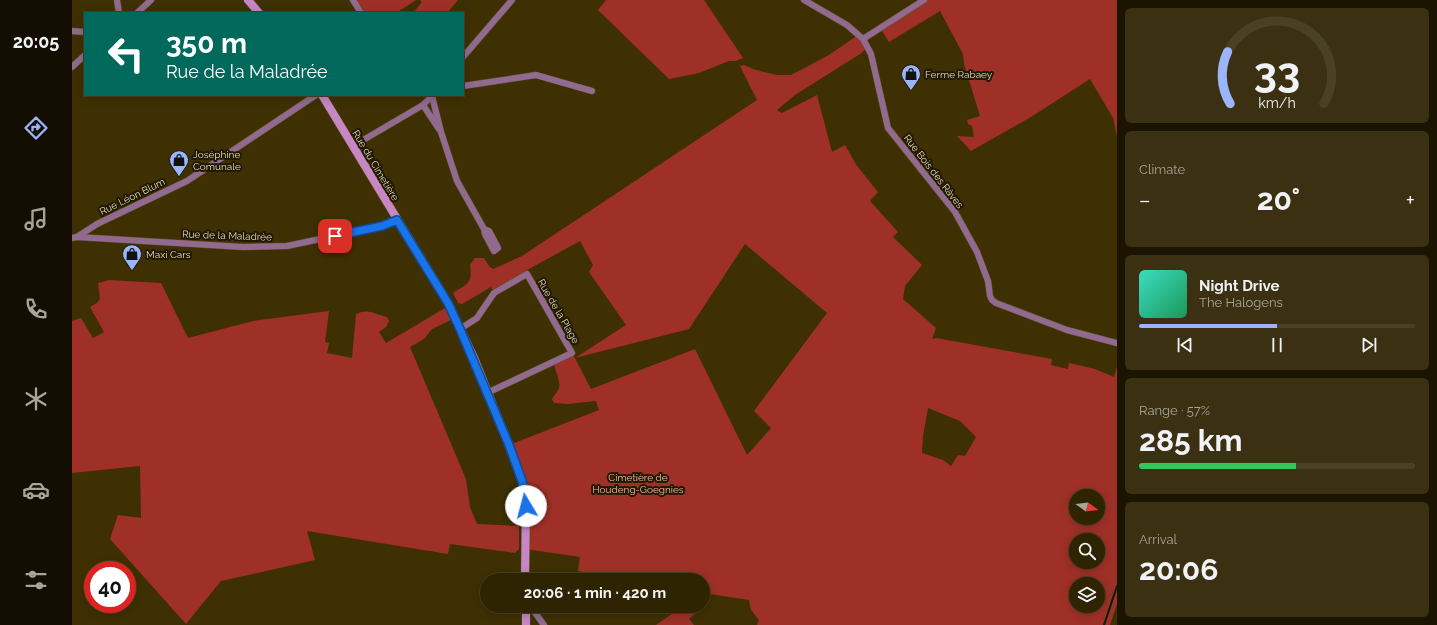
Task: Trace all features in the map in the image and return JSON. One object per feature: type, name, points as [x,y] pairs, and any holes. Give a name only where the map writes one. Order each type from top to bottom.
[{"type":"street","points":[[117,0],[119,12]]},
{"type":"street","points":[[138,12],[151,0]]},
{"type":"street","points":[[248,0],[258,12]]},
{"type":"street","points":[[353,0],[360,12]]},
{"type":"street","points":[[464,56],[512,0]]},
{"type":"street","name":"Rue Bois des Râves","points":[[804,0],[847,25],[863,39],[870,54],[888,128],[904,150],[955,212],[983,266],[992,300],[996,303],[1067,330],[1117,343]]},
{"type":"street","points":[[863,39],[924,0]]},
{"type":"street","points":[[72,31],[84,32]]},
{"type":"street","points":[[72,67],[84,56]]},
{"type":"street","points":[[464,86],[536,75],[592,91]]},
{"type":"street","name":"Rue Léon Blum","points":[[75,237],[97,224],[188,181],[315,96]]},
{"type":"street","name":"Rue du Cimetière","points":[[323,96],[444,298],[460,329],[509,445],[522,481],[525,493],[525,573]]},
{"type":"street","points":[[353,146],[429,99]]},
{"type":"street","points":[[429,99],[461,189],[484,229],[485,234],[496,250]]},
{"type":"street","points":[[429,99],[441,132]]},
{"type":"street","name":"Rue de la Maladrée","points":[[75,237],[241,247],[273,247],[287,246],[382,226],[397,220]]},
{"type":"street","name":"Rue de la Plage","points":[[460,329],[477,318],[494,293],[527,274],[572,353],[487,393]]},
{"type":"street","points":[[535,613],[544,625]]},
{"type":"green space","points":[[353,0],[416,0],[398,12],[360,12]]},
{"type":"green space","points":[[420,0],[458,0],[448,12],[414,12],[422,2]]},
{"type":"green space","points":[[606,0],[704,0],[743,58],[736,61],[729,61],[699,73],[669,79],[598,10]]},
{"type":"green space","points":[[924,0],[1117,0],[1117,136],[1113,118],[1090,79],[1031,117],[971,151],[957,136],[974,137],[972,126],[968,124],[967,120],[980,116],[964,64],[963,54],[940,11],[889,42],[880,28]]},
{"type":"green space","name":"Cimetière de Houdeng-Goegnies","points":[[858,35],[867,48],[795,95],[777,110],[782,113],[817,95],[832,152],[845,145],[857,166],[878,192],[870,201],[898,232],[893,237],[922,265],[905,286],[903,299],[936,328],[932,339],[936,338],[1052,359],[1051,365],[1068,369],[1069,363],[1095,369],[1114,377],[1117,367],[1117,604],[1110,625],[757,625],[759,620],[751,610],[749,600],[710,594],[710,573],[585,573],[578,571],[580,557],[525,549],[526,506],[509,445],[599,410],[596,401],[567,404],[554,403],[552,399],[559,385],[554,362],[572,353],[575,358],[626,325],[589,272],[593,265],[580,241],[527,270],[527,274],[494,293],[491,287],[462,304],[458,303],[453,293],[462,288],[470,280],[470,265],[475,258],[484,258],[493,269],[522,256],[757,100],[740,66],[744,65],[753,69],[777,75],[791,75],[829,55]],"holes":[[[745,244],[827,313],[754,411],[771,428],[747,455],[695,349],[591,389],[575,358],[689,329]],[[928,408],[960,421],[976,437],[965,456],[958,455],[951,466],[943,460],[922,453],[923,436]]]},
{"type":"green space","points":[[109,280],[161,283],[188,338],[253,321],[329,311],[325,342],[329,343],[327,353],[352,358],[356,314],[361,312],[372,312],[387,317],[389,321],[386,327],[379,332],[386,343],[445,308],[451,320],[432,329],[424,339],[410,347],[466,479],[470,507],[477,524],[519,526],[519,549],[515,553],[450,544],[448,554],[307,531],[315,560],[221,581],[186,624],[136,568],[136,561],[130,561],[110,539],[118,515],[141,518],[140,466],[72,473],[72,321],[81,318],[93,338],[104,332],[90,307],[97,303],[100,299],[98,283]]},
{"type":"green space","points":[[673,613],[696,613],[689,619],[694,625],[656,625]]},
{"type":"waterway","points":[[1104,625],[1117,586]]},
{"type":"place","name":"Ferme Rabaey","points":[[911,91]]},
{"type":"place","name":"Joséphine Comunale","points":[[179,177]]},
{"type":"place","name":"Maxi Cars","points":[[132,271]]},
{"type":"route","points":[[335,236],[382,226],[397,220],[448,303],[474,358],[522,481],[526,506]]}]
